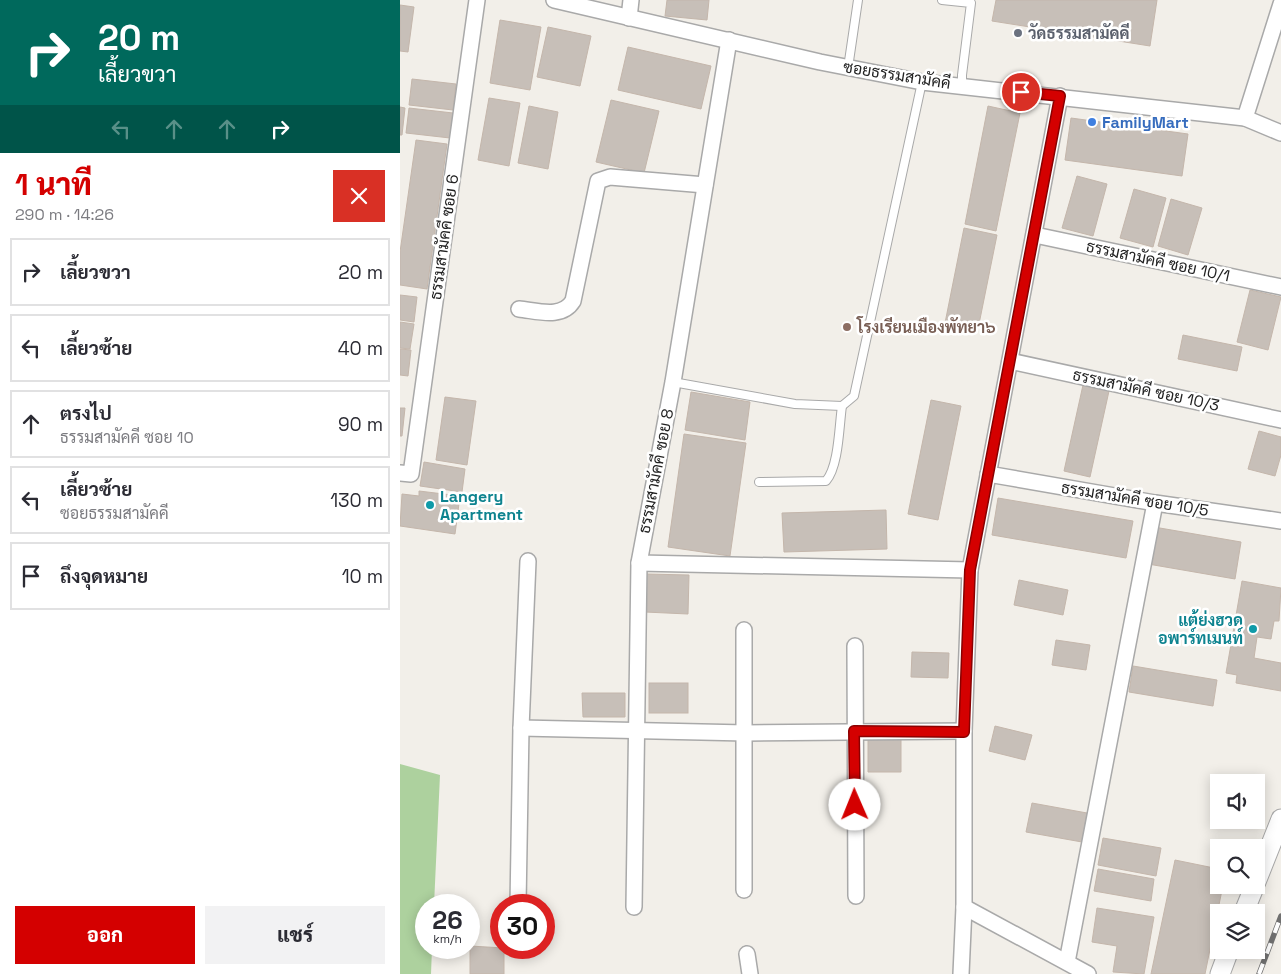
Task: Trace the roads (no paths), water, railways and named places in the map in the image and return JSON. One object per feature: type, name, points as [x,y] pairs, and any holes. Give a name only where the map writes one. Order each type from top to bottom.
[{"type":"street","name":"ธรรมสามัคคี ซอย 6","points":[[405,474],[477,0]]},
{"type":"street","name":"ซอยธรรมสามัคคี","points":[[554,0],[848,68],[922,82],[1245,118],[1281,133]]},
{"type":"street","points":[[629,18],[631,0]]},
{"type":"street","points":[[1245,118],[1281,4]]},
{"type":"street","name":"ธรรมสามัคคี ซอย 8","points":[[634,907],[639,731],[639,562],[673,382],[729,40]]},
{"type":"street","points":[[961,974],[964,907],[964,732],[970,570],[1060,96]]},
{"type":"street","points":[[519,308],[558,313],[568,309],[573,300],[598,181],[610,177],[705,185]]},
{"type":"street","name":"ธรรมสามัคคี ซอย 10/1","points":[[1035,235],[1281,287]]},
{"type":"street","name":"ธรรมสามัคคี ซอย 10/3","points":[[1010,361],[1281,420]]},
{"type":"street","name":"ธรรมสามัคคี ซอย 10/5","points":[[988,474],[1155,503],[1281,521]]},
{"type":"street","points":[[1067,962],[1155,503]]},
{"type":"street","points":[[518,894],[521,728],[528,562]]},
{"type":"street","points":[[639,562],[970,570]]},
{"type":"street","points":[[744,630],[746,733],[744,890]]},
{"type":"street","points":[[855,646],[856,896]]},
{"type":"street","points":[[521,728],[746,733],[854,731],[964,732]]},
{"type":"street","points":[[1265,861],[1281,819]]},
{"type":"street","points":[[964,907],[1088,974]]},
{"type":"street","points":[[747,954],[750,974]]},
{"type":"street","points":[[1220,974],[1226,959]]},
{"type":"lane","points":[[848,68],[858,0]]},
{"type":"lane","points":[[942,0],[971,2],[962,86]]},
{"type":"lane","points":[[673,382],[795,404],[842,406],[854,396],[922,82]]},
{"type":"lane","points":[[759,482],[826,481],[831,475],[834,464],[842,406]]},
{"type":"railway","points":[[1259,974],[1281,916]]},
{"type":"place","name":"วัดธรรมสามัคคี","points":[[1018,33]]},
{"type":"place","name":"FamilyMart","points":[[1092,122]]},
{"type":"place","name":"โรงเรียนเมืองพัทยา๖","points":[[847,327]]},
{"type":"place","name":"Langery Apartment","points":[[430,505]]},
{"type":"place","name":"แต้ย่งฮวด อพาร์ทเมนท์","points":[[1253,629]]}]
